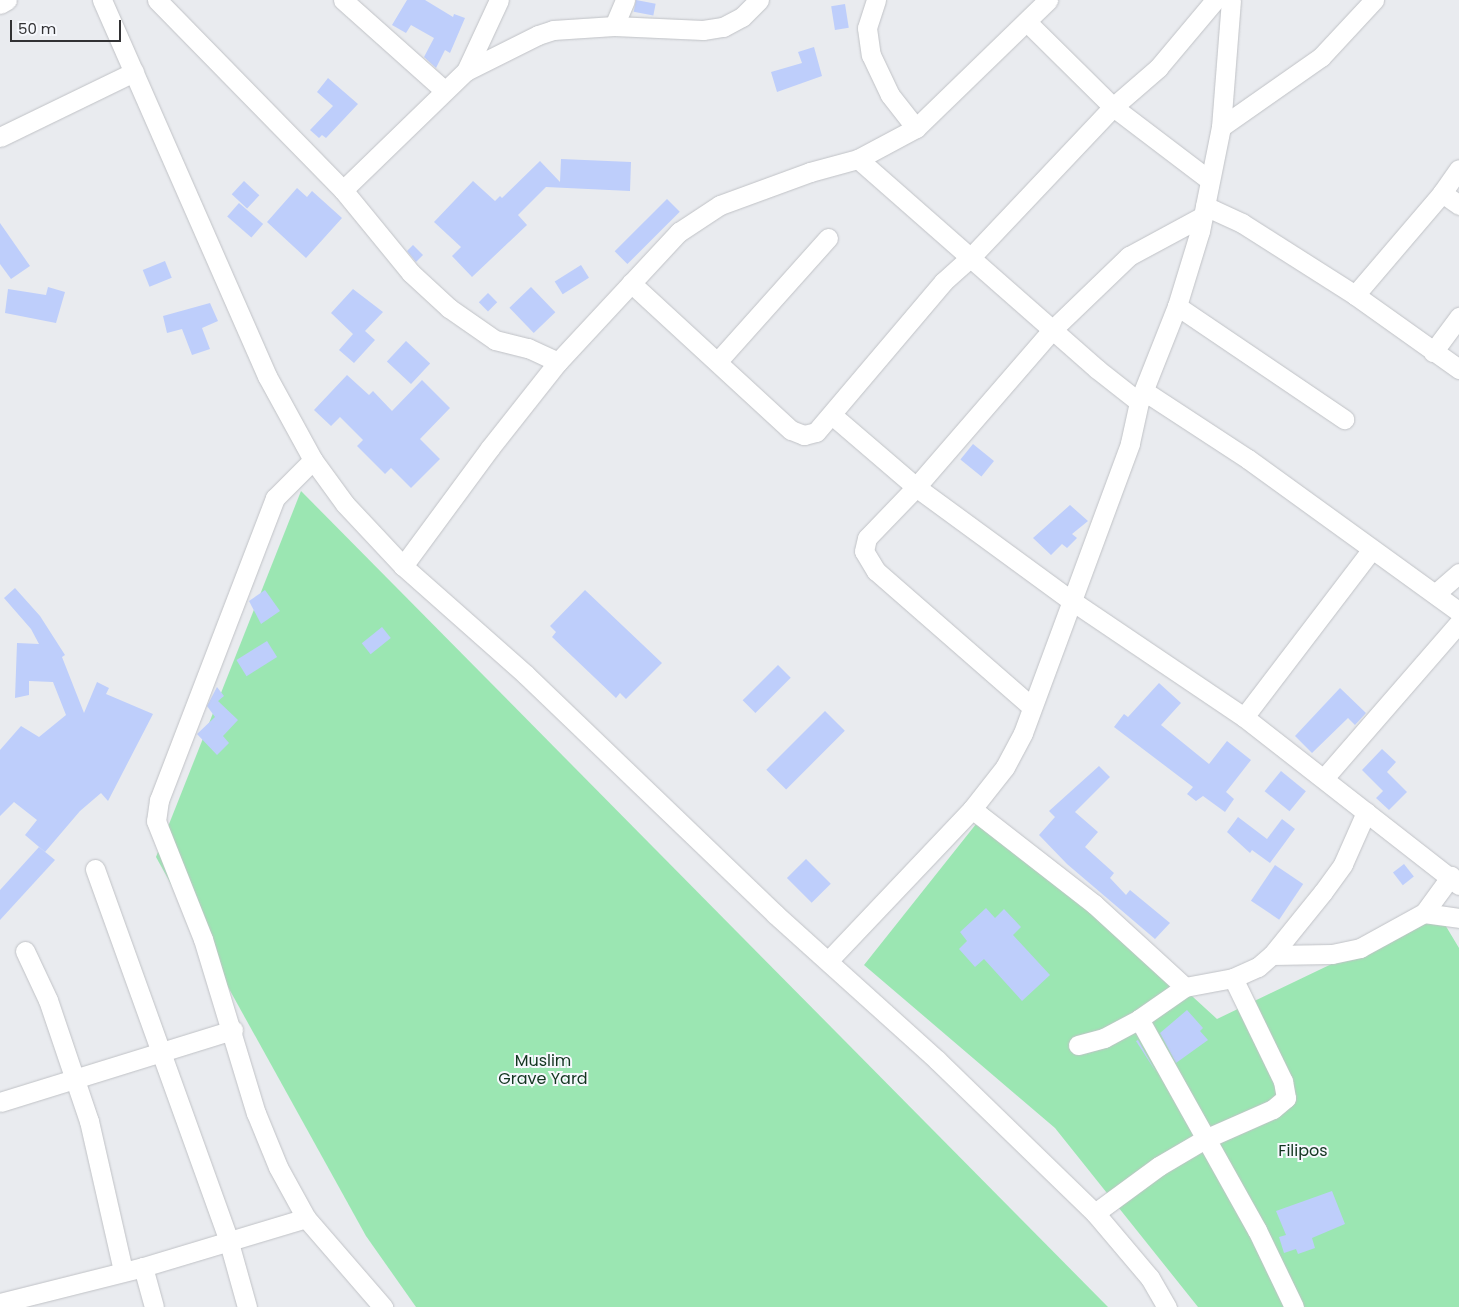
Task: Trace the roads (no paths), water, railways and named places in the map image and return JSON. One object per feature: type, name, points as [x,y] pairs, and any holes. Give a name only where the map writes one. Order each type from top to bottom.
[{"type":"street","points":[[0,4],[8,0]]},
{"type":"street","points":[[102,0],[249,340],[313,460],[345,504],[403,566],[526,675],[1095,1213],[1150,1278],[1167,1307]]},
{"type":"street","points":[[157,0],[343,190],[411,273],[449,308],[495,340],[528,348],[558,362]]},
{"type":"street","points":[[466,71],[499,0]]},
{"type":"street","points":[[614,26],[625,0]]},
{"type":"street","points":[[343,190],[444,90],[466,71],[554,30],[614,26],[688,30],[722,27],[742,17],[758,0]]},
{"type":"street","points":[[876,0],[867,28],[871,55],[890,95],[916,128]]},
{"type":"street","points":[[403,566],[490,448],[558,362],[679,232],[720,205],[810,172],[858,159],[916,128],[1048,0]]},
{"type":"street","points":[[631,283],[797,434],[816,432],[943,282],[971,257],[1114,107],[1158,68],[1215,0]]},
{"type":"street","points":[[828,961],[972,809],[1013,754],[1130,443],[1141,396],[1177,306],[1204,211],[1208,180],[1220,127],[1231,0]]},
{"type":"street","points":[[1220,127],[1321,57],[1374,0]]},
{"type":"street","points":[[353,4],[444,90]]},
{"type":"street","points":[[1027,22],[1114,107],[1208,180]]},
{"type":"street","points":[[0,137],[134,72]]},
{"type":"street","points":[[858,159],[1052,330],[1141,396],[1248,459],[1459,612]]},
{"type":"street","points":[[1355,295],[1442,193],[1459,168]]},
{"type":"street","points":[[1442,193],[1459,205]]},
{"type":"street","points":[[1032,707],[876,571],[866,558],[867,538],[916,487],[1052,330],[1129,256],[1204,211],[1242,223],[1355,295],[1459,369]]},
{"type":"street","points":[[718,361],[828,238]]},
{"type":"street","points":[[1177,306],[1344,419]]},
{"type":"street","points":[[1433,352],[1459,317]]},
{"type":"street","points":[[832,415],[916,487],[1072,600],[1244,717],[1325,777],[1366,812],[1455,880],[1424,913],[1360,948],[1332,954],[1272,956]]},
{"type":"street","points":[[313,460],[275,498],[156,810],[156,821],[203,939],[233,1030],[262,1130],[306,1218],[383,1307]]},
{"type":"street","points":[[1244,717],[1372,549]]},
{"type":"street","points":[[1435,594],[1459,573]]},
{"type":"street","points":[[1325,777],[1459,623]]},
{"type":"street","points":[[972,809],[1094,904],[1185,987]]},
{"type":"street","points":[[1078,1045],[1104,1038],[1139,1019],[1185,987],[1234,978],[1258,968],[1272,956],[1343,864],[1366,812]]},
{"type":"street","points":[[95,869],[228,1239],[247,1307]]},
{"type":"street","points":[[1424,913],[1459,918]]},
{"type":"street","points":[[25,951],[48,1000],[99,1158],[123,1271]]},
{"type":"street","points":[[1095,1213],[1159,1166],[1205,1139],[1273,1109],[1286,1098],[1280,1073],[1234,978]]},
{"type":"street","points":[[1139,1019],[1257,1230],[1294,1307]]},
{"type":"street","points":[[0,1102],[162,1054],[233,1030]]},
{"type":"street","points":[[2,1304],[143,1267],[228,1239],[306,1218]]},
{"type":"street","points":[[143,1267],[154,1307]]},
{"type":"park label","name":"Muslim Grave Yard","points":[[543,1070]]},
{"type":"park label","name":"Filipos","points":[[1303,1151]]}]
